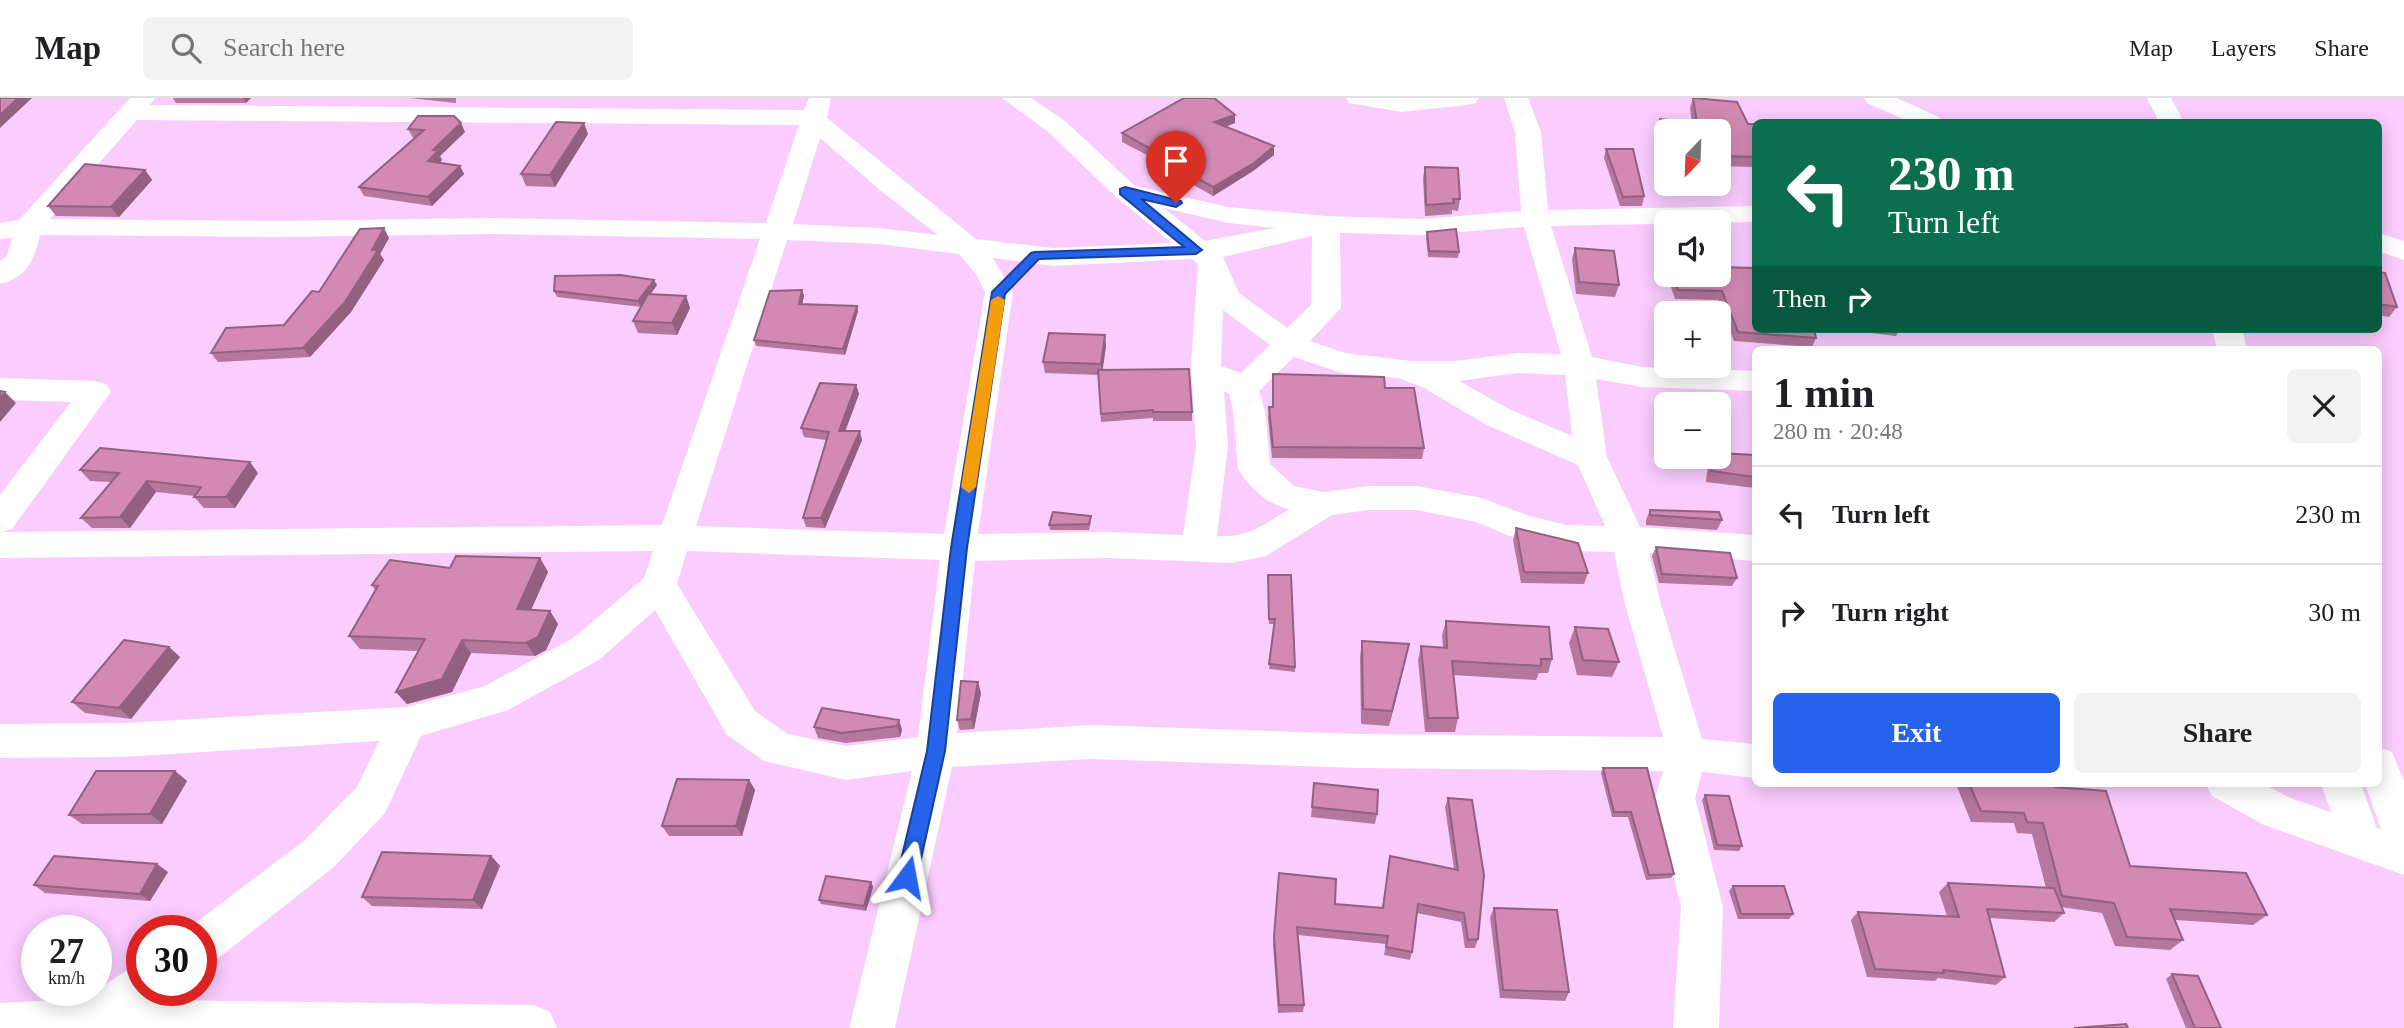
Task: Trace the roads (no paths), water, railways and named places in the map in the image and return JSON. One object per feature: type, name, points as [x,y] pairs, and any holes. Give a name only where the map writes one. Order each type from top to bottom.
[{"type":"street","points":[[1358,98],[1402,105],[1467,98]]},
{"type":"street","points":[[1516,98],[1528,132],[1535,218],[1578,365],[1591,457],[1628,539],[1642,601],[1687,754],[1675,798],[1702,907],[1696,1028]]},
{"type":"street","points":[[1876,98],[1923,119]]},
{"type":"street","points":[[2159,98],[2170,119]]},
{"type":"street","points":[[1026,100],[1125,191],[1203,255],[1226,298],[1290,345],[1342,363],[1402,368],[1455,371],[1517,363],[1578,365],[1642,377],[1752,381]]},
{"type":"street","points":[[0,275],[20,260],[28,227],[135,105],[816,108],[891,186],[968,246],[995,281],[999,292],[959,548],[936,751],[872,1028]]},
{"type":"street","points":[[0,741],[121,740],[407,723],[495,699],[586,649],[659,585],[816,108]]},
{"type":"street","points":[[1125,191],[1228,215],[1326,224],[1422,227],[1535,218],[1752,214]]},
{"type":"street","points":[[0,231],[28,227],[274,229],[490,226],[775,232],[878,236],[1035,256],[1203,255],[1326,224]]},
{"type":"street","points":[[1212,446],[1290,345],[1326,308],[1326,224]]},
{"type":"street","points":[[2382,231],[2404,233]]},
{"type":"street","points":[[2382,243],[2404,251]]},
{"type":"street","points":[[1198,549],[1212,446],[1206,364],[1203,255]]},
{"type":"street","points":[[999,292],[1035,256]]},
{"type":"street","points":[[1206,364],[1246,400],[1254,469]]},
{"type":"street","points":[[1402,368],[1433,380],[1498,417],[1591,457]]},
{"type":"street","points":[[0,390],[95,392],[0,520]]},
{"type":"street","points":[[1212,446],[1254,469],[1284,496],[1324,504],[1369,498],[1417,498],[1482,511],[1522,527],[1567,538],[1628,539],[1752,548]]},
{"type":"street","points":[[0,545],[673,538],[959,548],[1107,545],[1198,549],[1254,547],[1324,504]]},
{"type":"street","points":[[659,585],[741,723],[778,749],[846,763],[936,751],[1091,742],[1358,751],[1687,754],[1752,761]]},
{"type":"street","points":[[217,933],[320,853],[371,800],[407,723]]},
{"type":"street","points":[[2382,775],[2404,835]]},
{"type":"street","points":[[2232,787],[2278,812],[2404,856]]},
{"type":"street","points":[[2342,787],[2361,840]]},
{"type":"street","points":[[90,1021],[126,997]]},
{"type":"street","points":[[0,1026],[90,1021],[534,1028]]}]
